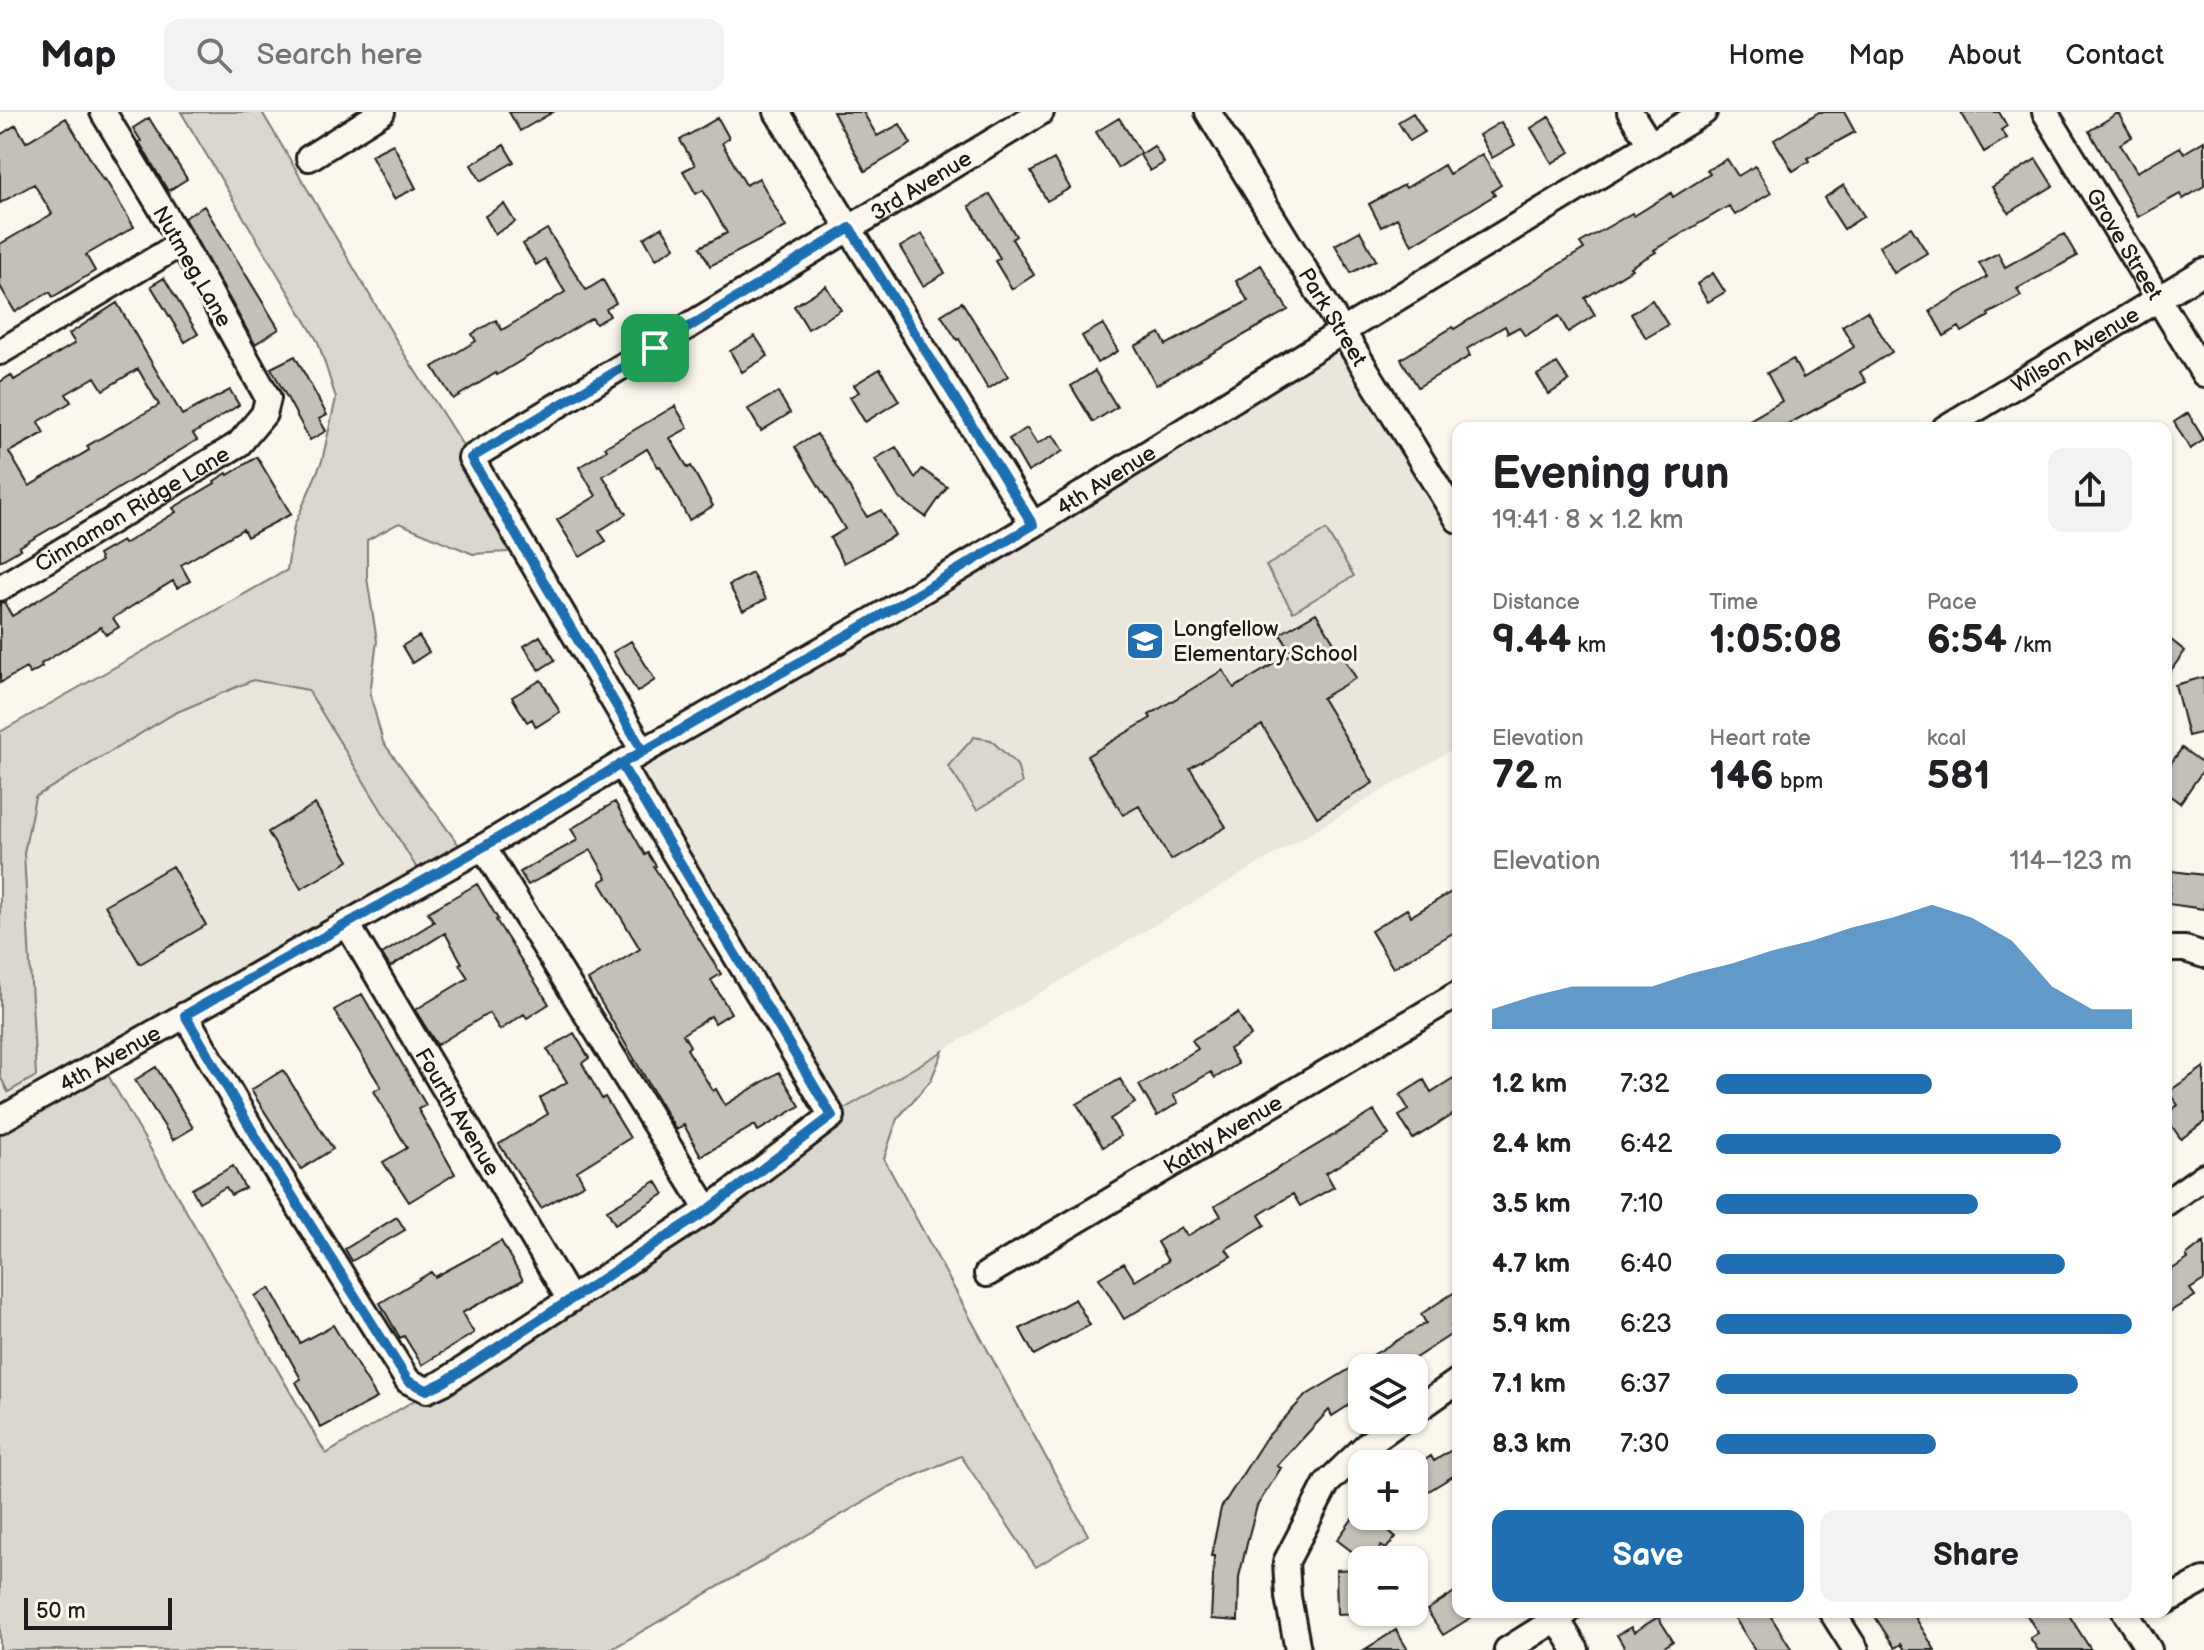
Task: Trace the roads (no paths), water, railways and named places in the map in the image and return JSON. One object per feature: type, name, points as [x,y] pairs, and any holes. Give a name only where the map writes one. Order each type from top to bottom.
[{"type":"street","name":"Nutmeg Lane","points":[[103,112],[182,243],[268,398],[264,414],[257,422]]},
{"type":"street","points":[[309,158],[382,112]]},
{"type":"street","points":[[777,112],[1033,525]]},
{"type":"street","name":"3rd Avenue","points":[[643,751],[471,458],[1041,112]]},
{"type":"street","name":"Park Street","points":[[1208,112],[1452,510]]},
{"type":"street","points":[[1630,112],[1650,144]]},
{"type":"street","name":"4th Avenue","points":[[0,1120],[483,847],[643,751],[863,626],[1033,525],[1343,331],[1704,112]]},
{"type":"street","name":"Grove Street","points":[[2045,112],[2204,374]]},
{"type":"street","points":[[0,352],[182,243]]},
{"type":"street","name":"Wilson Avenue","points":[[1955,422],[2204,271]]},
{"type":"street","name":"Cinnamon Ridge Lane","points":[[0,588],[239,444],[257,422]]},
{"type":"street","points":[[185,1015],[261,1146],[408,1381],[427,1390],[444,1382],[708,1210],[832,1116],[621,764]]},
{"type":"street","points":[[483,847],[708,1210]]},
{"type":"street","name":"Fourth Avenue","points":[[347,924],[570,1300]]},
{"type":"street","points":[[2172,949],[2204,955]]},
{"type":"street","name":"Kathy Avenue","points":[[987,1274],[1452,998]]},
{"type":"street","points":[[2172,1199],[2204,1176]]},
{"type":"street","points":[[1428,1402],[1452,1385]]},
{"type":"street","points":[[1298,1650],[1288,1597],[1286,1562],[1327,1483],[1382,1434]]},
{"type":"street","points":[[2172,1598],[2204,1580]]},
{"type":"street","points":[[1507,1650],[1557,1618]]},
{"type":"street","points":[[1563,1618],[1576,1650]]},
{"type":"street","points":[[1836,1618],[1856,1650]]},
{"type":"street","points":[[2135,1618],[2149,1650]]},
{"type":"place","name":"Longfellow Elementary School","points":[[1145,641]]}]
